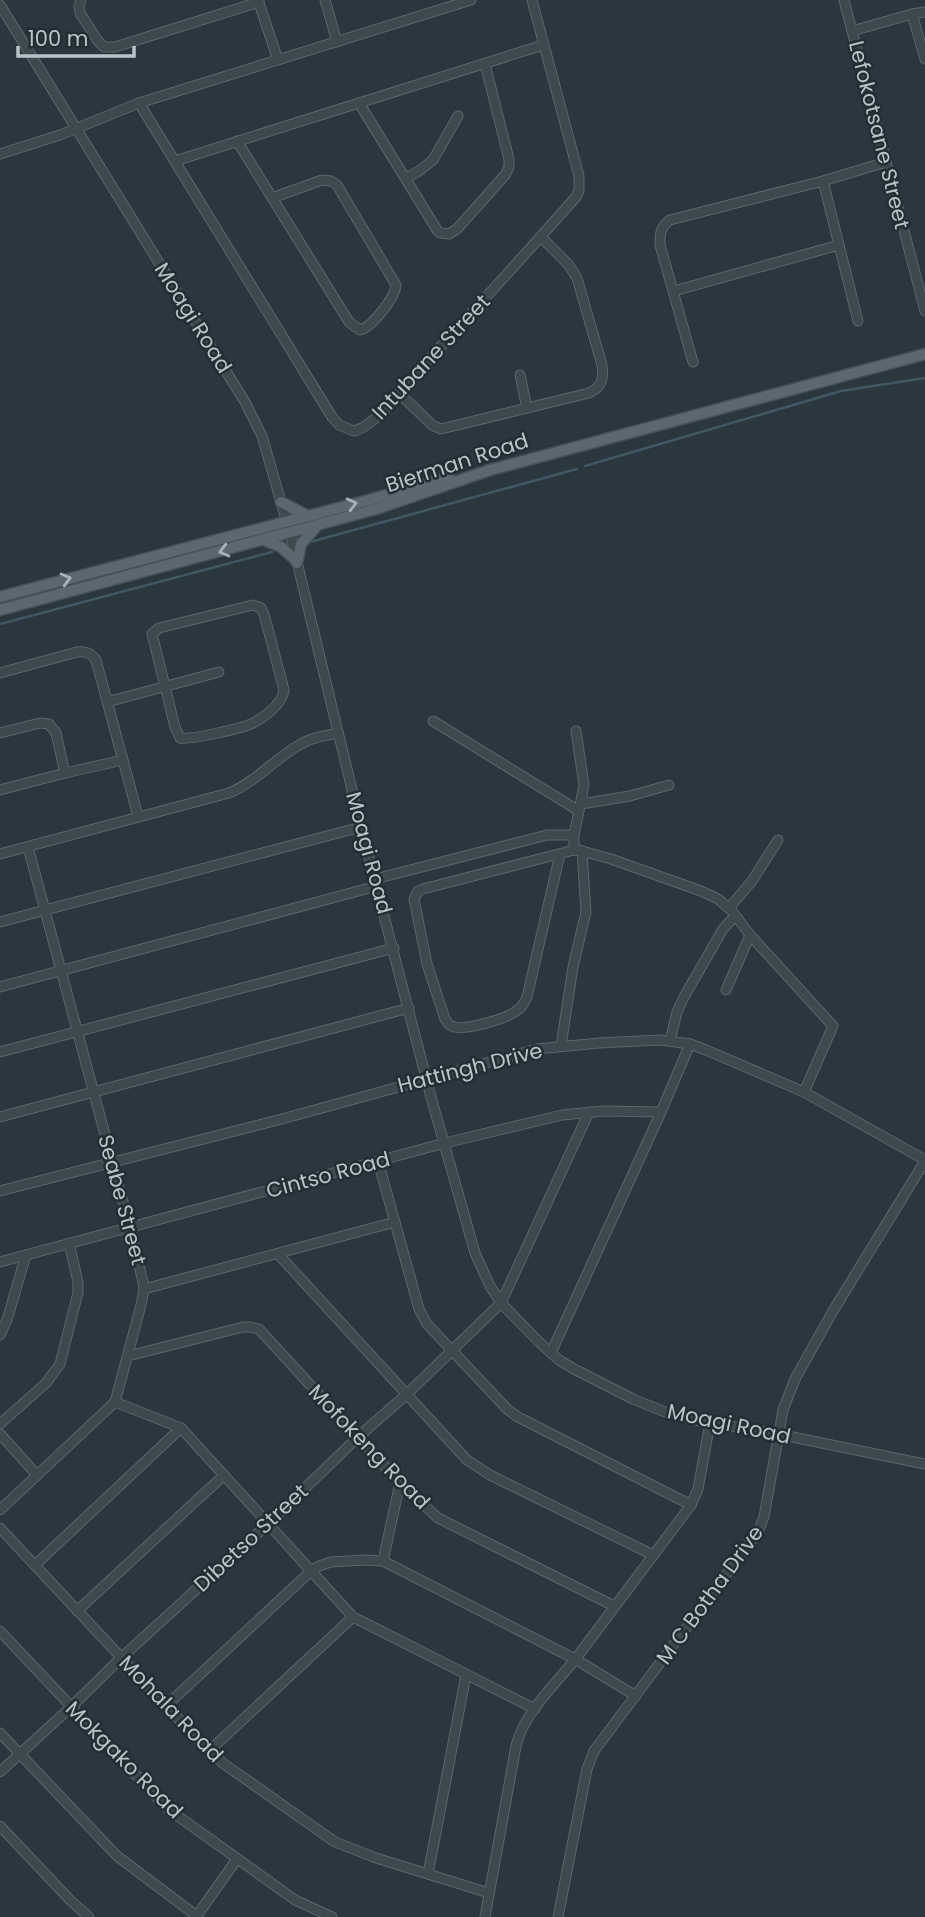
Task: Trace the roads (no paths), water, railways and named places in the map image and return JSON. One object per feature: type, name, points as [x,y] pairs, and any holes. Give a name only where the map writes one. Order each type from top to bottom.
[{"type":"main road","name":"Bierman Road","points":[[0,597],[519,457],[925,352]]},
{"type":"main road","name":"Bierman Road","points":[[0,610],[290,533],[396,503],[491,470],[925,352]]},
{"type":"main road","points":[[281,502],[308,516]]},
{"type":"main road","points":[[297,562],[301,544],[318,525]]},
{"type":"main road","points":[[264,540],[281,547],[297,562]]},
{"type":"street","points":[[81,0],[80,13],[97,41],[107,48],[259,1],[278,60]]},
{"type":"street","points":[[325,0],[337,42]]},
{"type":"street","points":[[0,154],[51,139],[139,103],[471,0]]},
{"type":"street","name":"Intubane Street","points":[[139,103],[332,417],[339,425],[355,431],[370,424],[399,393],[541,237],[579,191],[580,184],[531,0]]},
{"type":"street","name":"Lefokotsane Street","points":[[844,0],[924,306]]},
{"type":"street","name":"Moagi Road","points":[[0,5],[254,418],[262,436],[290,533],[361,827],[444,1143],[475,1253],[501,1303],[551,1353],[574,1369],[620,1393],[670,1414],[925,1464]]},
{"type":"street","points":[[852,31],[925,12]]},
{"type":"street","points":[[912,14],[925,59]]},
{"type":"street","points":[[175,161],[543,45]]},
{"type":"street","points":[[359,103],[437,230],[444,234],[453,233],[505,175],[509,167],[485,64]]},
{"type":"street","points":[[406,178],[433,160],[458,117]]},
{"type":"street","points":[[237,141],[272,198],[349,322],[359,330],[366,328],[393,297],[396,285],[337,185],[331,180],[322,180],[272,198]]},
{"type":"street","points":[[693,362],[660,245],[661,229],[665,224],[670,220],[886,162]]},
{"type":"street","points":[[822,181],[858,321]]},
{"type":"street","points":[[399,393],[432,425],[441,429],[589,393],[600,386],[603,379],[602,365],[577,278],[568,264],[541,237]]},
{"type":"street","points":[[674,291],[839,245]]},
{"type":"street","points":[[520,374],[527,408]]},
{"type":"street","points":[[253,605],[261,608],[284,690],[277,705],[250,724],[184,739],[180,738],[175,727],[164,687],[152,637],[154,631],[231,609],[253,605]]},
{"type":"street","points":[[0,673],[77,652],[90,653],[96,660],[138,816]]},
{"type":"street","points":[[107,702],[219,672]]},
{"type":"street","points":[[433,721],[580,808],[669,785]]},
{"type":"street","points":[[0,733],[40,723],[49,724],[56,733],[65,773]]},
{"type":"street","points":[[561,1046],[573,967],[586,912],[574,835],[584,785],[576,731]]},
{"type":"street","points":[[0,854],[229,793],[247,784],[299,744],[338,733]]},
{"type":"street","points":[[0,790],[123,760]]},
{"type":"street","points":[[0,922],[361,827]]},
{"type":"street","points":[[0,987],[547,835],[574,835]]},
{"type":"street","points":[[729,908],[752,881],[778,840]]},
{"type":"street","name":"Seabe Street","points":[[28,847],[144,1289],[115,1402]]},
{"type":"street","points":[[560,854],[524,1004],[513,1013],[489,1022],[459,1027],[449,1024],[443,1014],[427,964],[414,905],[415,894],[423,888],[560,854],[578,851],[611,859],[701,891],[729,908],[833,1026],[804,1092]]},
{"type":"street","points":[[670,1041],[677,1012],[684,997],[723,929],[736,916]]},
{"type":"street","points":[[726,990],[750,935]]},
{"type":"street","points":[[0,1052],[394,948]]},
{"type":"street","points":[[0,1117],[409,1008]]},
{"type":"street","name":"Hattingh Drive","points":[[0,1191],[282,1119],[512,1055],[599,1042],[670,1041],[690,1044],[804,1092],[925,1161]]},
{"type":"street","points":[[551,1353],[690,1044]]},
{"type":"street","points":[[501,1303],[590,1112]]},
{"type":"street","name":"Cintso Road","points":[[0,1262],[444,1143],[562,1115],[590,1112],[661,1112]]},
{"type":"street","points":[[378,1161],[419,1309],[428,1324],[452,1351],[517,1417],[691,1505]]},
{"type":"street","name":"M C Botha Drive","points":[[558,1917],[588,1764],[599,1742],[758,1532],[764,1517],[778,1434],[788,1395],[808,1354],[925,1161]]},
{"type":"street","points":[[144,1289],[395,1222]]},
{"type":"street","points":[[0,1424],[46,1383],[60,1364],[78,1293],[69,1243]]},
{"type":"street","points":[[278,1254],[474,1466],[653,1555]]},
{"type":"street","points":[[0,1335],[26,1255]]},
{"type":"street","name":"Dibetso Street","points":[[0,1772],[406,1395],[501,1303]]},
{"type":"street","name":"Mofokeng Road","points":[[128,1356],[243,1328],[255,1328],[268,1338],[400,1483],[442,1521],[614,1606]]},
{"type":"street","points":[[0,1510],[115,1402],[181,1428],[353,1617],[535,1709]]},
{"type":"street","points":[[485,1917],[518,1739],[535,1709],[691,1505],[698,1489],[710,1423]]},
{"type":"street","points":[[35,1565],[181,1428]]},
{"type":"street","points":[[0,1434],[37,1475]]},
{"type":"street","points":[[77,1611],[223,1476]]},
{"type":"street","points":[[383,1561],[400,1483]]},
{"type":"street","name":"Mohala Road","points":[[0,1528],[209,1751],[335,1842],[376,1858],[489,1893]]},
{"type":"street","points":[[166,1706],[311,1571],[331,1562],[365,1560],[383,1561],[575,1659],[636,1696]]},
{"type":"street","points":[[209,1751],[353,1617]]},
{"type":"street","name":"Mokgako Road","points":[[0,1631],[168,1809],[295,1900],[332,1917]]},
{"type":"street","points":[[428,1874],[466,1675]]},
{"type":"street","points":[[0,1733],[117,1856],[197,1917],[237,1859]]},
{"type":"street","points":[[0,1826],[89,1917]]},
{"type":"waterway","points":[[585,466],[841,391],[925,378]]},
{"type":"waterway","points":[[310,542],[577,469]]},
{"type":"waterway","points":[[0,624],[272,552]]}]
